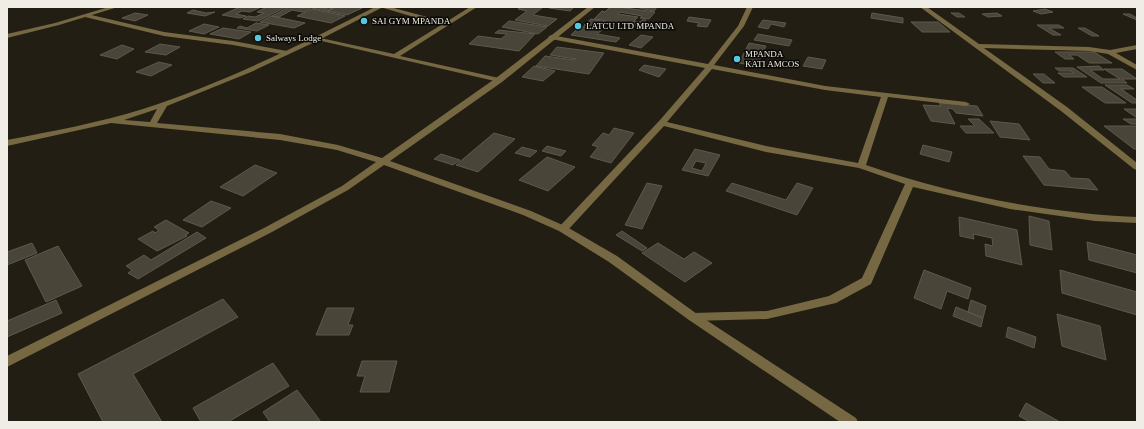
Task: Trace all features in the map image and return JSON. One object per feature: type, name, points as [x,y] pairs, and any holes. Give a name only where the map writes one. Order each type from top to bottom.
[{"type":"street","points":[[7,36],[87,16],[115,7]]},
{"type":"street","points":[[7,143],[111,121],[165,103],[225,81],[287,53],[381,7],[446,24]]},
{"type":"street","points":[[394,57],[474,7]]},
{"type":"street","points":[[7,362],[274,226],[345,188],[385,162],[499,80],[551,37],[592,7]]},
{"type":"street","points":[[563,229],[612,174],[663,122],[711,66],[747,18],[750,7]]},
{"type":"street","points":[[922,7],[949,25],[1064,110],[1137,167]]},
{"type":"street","points":[[87,16],[164,34],[233,43],[287,53]]},
{"type":"street","points":[[551,37],[825,88],[966,104]]},
{"type":"street","points":[[316,39],[499,80]]},
{"type":"street","points":[[976,46],[1089,49],[1110,52],[1137,47]]},
{"type":"street","points":[[1110,52],[1137,68]]},
{"type":"street","points":[[861,166],[885,96]]},
{"type":"street","points":[[152,125],[165,103]]},
{"type":"street","points":[[111,121],[280,137],[338,148],[385,162],[527,213],[563,229],[613,259],[693,317],[851,422]]},
{"type":"street","points":[[663,122],[766,149],[861,166],[910,183],[1010,206],[1095,218],[1137,220]]},
{"type":"street","points":[[1125,158],[1137,158]]},
{"type":"street","points":[[693,317],[767,315],[832,300],[867,281],[910,183]]},
{"type":"building","points":[[240,7],[261,7],[250,12],[242,11],[236,14],[246,16],[240,18],[222,15]]},
{"type":"building","points":[[267,7],[286,7],[258,21],[243,19],[248,16],[255,17],[264,13],[257,12]]},
{"type":"building","points":[[289,7],[313,7],[303,12],[292,10],[279,17],[272,16]]},
{"type":"building","points":[[336,7],[327,11],[312,8],[329,9]]},
{"type":"building","points":[[336,7],[362,8],[347,15],[327,11]]},
{"type":"building","points":[[521,7],[543,7],[533,15],[557,19],[548,26],[515,20],[527,11],[518,9]]},
{"type":"building","points":[[574,7],[570,11],[549,8]]},
{"type":"building","points":[[610,7],[655,12],[649,19],[640,18],[642,16],[620,12],[618,14],[638,17],[634,21],[640,22],[642,20],[646,20],[642,26],[594,19],[602,11],[605,12]]},
{"type":"building","points":[[635,7],[657,7],[654,11]]},
{"type":"building","points":[[312,9],[345,16],[331,23],[297,16]]},
{"type":"building","points":[[1045,9],[1053,12],[1041,14],[1033,11]]},
{"type":"building","points":[[193,10],[206,13],[215,12],[205,16],[187,13]]},
{"type":"building","points":[[135,13],[148,15],[135,21],[122,18]]},
{"type":"building","points":[[872,13],[903,18],[903,23],[871,18]]},
{"type":"building","points":[[951,13],[959,13],[965,17],[957,17]]},
{"type":"building","points":[[997,13],[1002,16],[988,17],[982,14]]},
{"type":"building","points":[[1123,14],[1130,14],[1137,18],[1137,20]]},
{"type":"building","points":[[271,16],[305,23],[294,28],[260,22]]},
{"type":"building","points":[[689,17],[711,20],[707,27],[697,26],[699,23],[687,21]]},
{"type":"building","points":[[591,19],[606,22],[598,28],[584,25]]},
{"type":"building","points":[[763,20],[786,23],[784,27],[771,24],[768,29],[758,27]]},
{"type":"building","points":[[509,21],[547,27],[538,34],[502,27]]},
{"type":"building","points":[[911,22],[938,22],[950,32],[922,32]]},
{"type":"building","points":[[256,23],[269,25],[257,31],[237,28],[240,26],[247,28]]},
{"type":"building","points":[[204,24],[219,27],[204,34],[189,31]]},
{"type":"building","points":[[1037,25],[1059,25],[1064,28],[1049,28],[1061,35],[1053,35]]},
{"type":"building","points":[[580,26],[602,30],[597,34],[620,38],[616,42],[571,35]]},
{"type":"building","points":[[223,28],[251,32],[239,39],[210,34]]},
{"type":"building","points":[[1078,28],[1085,28],[1099,36],[1092,36]]},
{"type":"building","points":[[499,30],[535,34],[519,51],[469,44],[478,36],[501,39],[507,34],[495,33]]},
{"type":"building","points":[[758,34],[792,40],[789,46],[754,40]]},
{"type":"building","points":[[641,35],[653,37],[641,48],[629,45]]},
{"type":"building","points":[[749,43],[766,46],[757,66],[739,63]]},
{"type":"building","points":[[160,44],[180,47],[166,55],[145,52]]},
{"type":"building","points":[[122,45],[134,49],[117,59],[100,55]]},
{"type":"building","points":[[557,47],[604,53],[589,74],[536,66],[545,56],[576,59],[550,55]]},
{"type":"building","points":[[1055,52],[1094,52],[1112,63],[1089,63],[1077,55],[1069,55],[1074,59],[1065,59]]},
{"type":"building","points":[[808,57],[826,60],[822,69],[803,66]]},
{"type":"building","points":[[159,62],[172,65],[151,76],[136,72]]},
{"type":"building","points":[[644,65],[666,69],[659,77],[639,70]]},
{"type":"building","points":[[534,66],[555,71],[543,81],[522,77]]},
{"type":"building","points":[[1099,66],[1104,70],[1090,70],[1103,79],[1120,79],[1104,69],[1122,69],[1137,79],[1122,79],[1127,83],[1101,83],[1077,67]]},
{"type":"building","points":[[1055,68],[1073,68],[1087,77],[1064,77],[1058,73],[1074,73],[1071,71],[1059,71]]},
{"type":"building","points":[[1033,74],[1044,74],[1055,83],[1043,83]]},
{"type":"building","points":[[1105,85],[1127,85],[1134,89],[1121,89],[1137,100],[1137,103],[1132,103]]},
{"type":"building","points":[[1082,87],[1102,87],[1126,103],[1105,103]]},
{"type":"building","points":[[939,103],[977,106],[983,116],[956,113],[953,109],[947,108],[955,124],[931,121],[923,105],[941,106]]},
{"type":"building","points":[[1124,109],[1137,109],[1137,118]]},
{"type":"building","points":[[968,119],[979,119],[994,133],[966,133],[960,126],[975,126]]},
{"type":"building","points":[[1123,119],[1137,119],[1137,124],[1131,124]]},
{"type":"building","points":[[990,121],[1019,124],[1030,140],[1000,137]]},
{"type":"building","points":[[1104,126],[1137,126],[1137,149],[1134,149]]},
{"type":"building","points":[[614,128],[634,133],[611,163],[590,157],[598,147],[592,145],[603,133],[609,135]]},
{"type":"building","points":[[494,133],[515,139],[478,172],[456,165]]},
{"type":"building","points":[[923,145],[952,152],[949,162],[920,154]]},
{"type":"building","points":[[547,146],[566,151],[561,156],[542,151]]},
{"type":"building","points":[[522,147],[537,151],[530,157],[515,153]]},
{"type":"building","points":[[695,149],[720,155],[708,176],[682,170]],"holes":[[[696,161],[706,163],[702,171],[692,168]]]},
{"type":"building","points":[[441,154],[460,160],[453,165],[434,159]]},
{"type":"building","points":[[1023,156],[1040,157],[1049,169],[1065,171],[1071,178],[1089,179],[1098,190],[1044,185]]},
{"type":"building","points":[[547,157],[575,167],[548,191],[519,180]]},
{"type":"building","points":[[255,165],[277,173],[243,196],[220,187]]},
{"type":"building","points":[[647,183],[662,186],[642,229],[625,225]]},
{"type":"building","points":[[732,183],[786,200],[797,183],[813,188],[797,215],[726,191]]},
{"type":"building","points":[[211,201],[231,208],[202,227],[183,220]]},
{"type":"building","points":[[1029,216],[1049,221],[1052,250],[1030,245]]},
{"type":"building","points":[[959,217],[1017,230],[1022,265],[986,256],[985,244],[993,246],[992,238],[973,234],[974,239],[960,236]]},
{"type":"building","points":[[166,220],[189,233],[185,235],[187,236],[157,251],[138,239],[153,231],[155,233],[159,230],[154,227]]},
{"type":"building","points":[[622,231],[647,248],[642,251],[616,235]]},
{"type":"building","points":[[197,232],[206,238],[138,279],[128,273],[132,270],[126,266],[144,255],[151,260]]},
{"type":"building","points":[[1087,242],[1137,255],[1137,273],[1089,260]]},
{"type":"building","points":[[32,243],[37,253],[7,265],[7,252]]},
{"type":"building","points":[[658,243],[684,259],[694,252],[712,263],[685,282],[642,253]]},
{"type":"building","points":[[58,246],[82,286],[46,302],[25,260]]},
{"type":"building","points":[[924,270],[971,288],[968,299],[947,291],[941,309],[914,298]]},
{"type":"building","points":[[1060,270],[1137,292],[1137,315],[1062,293]]},
{"type":"building","points":[[223,299],[238,317],[133,374],[162,422],[103,422],[78,374]]},
{"type":"building","points":[[56,300],[62,313],[7,337],[7,321]]},
{"type":"building","points":[[971,300],[986,306],[983,318],[968,312]]},
{"type":"building","points":[[956,307],[983,318],[981,327],[953,316]]},
{"type":"building","points":[[327,308],[354,308],[348,325],[353,325],[349,335],[316,335]]},
{"type":"building","points":[[1057,314],[1100,326],[1106,360],[1062,346]]},
{"type":"building","points":[[1008,327],[1036,337],[1034,348],[1006,337]]},
{"type":"building","points":[[362,361],[397,361],[389,392],[360,392],[365,376],[357,376]]},
{"type":"building","points":[[273,363],[289,386],[228,422],[201,422],[193,408]]},
{"type":"building","points":[[297,390],[321,422],[270,422],[263,412]]},
{"type":"building","points":[[1026,403],[1060,422],[1030,422],[1019,416]]},
{"type":"place","name":"SAI GYM MPANDA","points":[[364,21]]},
{"type":"place","name":"LATCU LTD MPANDA","points":[[578,26]]},
{"type":"place","name":"Salways Lodge","points":[[258,38]]},
{"type":"place","name":"MPANDA KATI AMCOS","points":[[737,59]]}]
